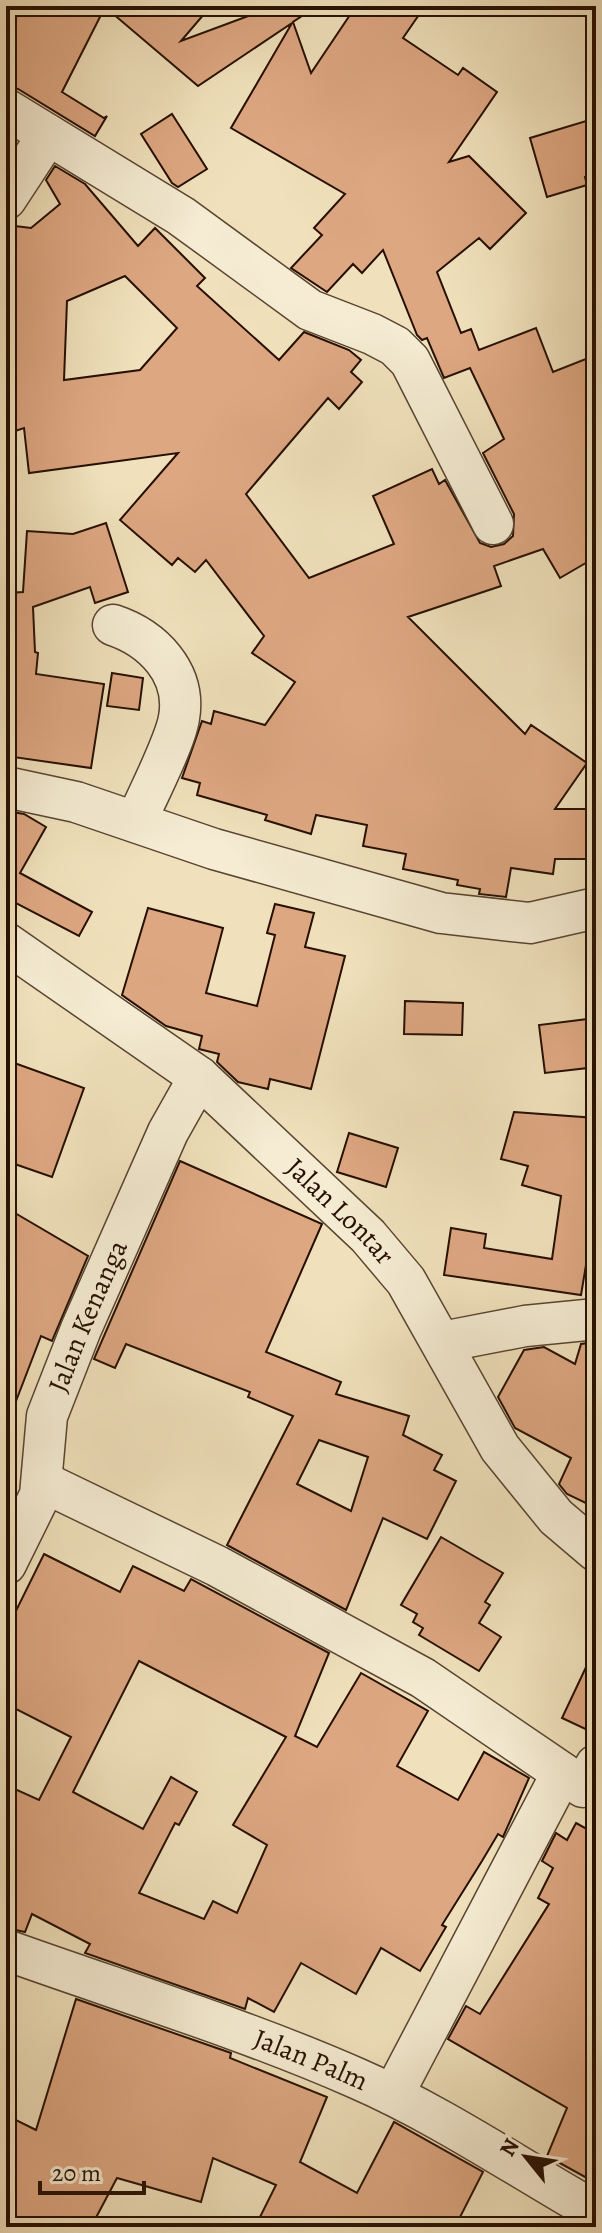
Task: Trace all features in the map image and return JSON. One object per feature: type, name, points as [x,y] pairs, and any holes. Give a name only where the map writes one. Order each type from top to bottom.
[{"type":"street","points":[[6,109],[181,216],[310,310],[395,346],[410,361],[493,524]]},
{"type":"street","points":[[6,199],[48,135]]},
{"type":"street","points":[[113,625],[139,633],[164,656],[179,696],[179,719],[136,822]]},
{"type":"street","points":[[6,787],[65,799],[214,849],[441,913],[530,923],[596,908]]},
{"type":"street","name":"Jalan Lontar","points":[[6,943],[199,1077],[368,1236],[406,1281],[500,1448],[556,1517],[596,1551]]},
{"type":"street","name":"Jalan Kenanga","points":[[6,1564],[35,1508],[43,1482],[47,1416],[141,1191],[199,1077]]},
{"type":"street","points":[[442,1342],[525,1326],[596,1319]]},
{"type":"street","points":[[43,1482],[217,1566],[423,1678],[584,1780],[393,2095]]},
{"type":"street","name":"Jalan Palm","points":[[6,1950],[275,2044],[393,2095],[596,2212]]},
{"type":"building","points":[[17,6],[211,6],[181,41],[275,6],[317,6],[293,22],[311,73],[356,6],[425,6],[403,38],[458,75],[463,68],[497,92],[449,162],[469,156],[526,213],[490,249],[479,238],[437,272],[461,333],[471,329],[479,350],[536,328],[553,372],[596,355],[596,557],[560,578],[543,549],[494,566],[501,586],[408,617],[525,734],[531,725],[587,763],[555,809],[596,809],[596,859],[555,859],[553,874],[511,868],[506,897],[479,894],[480,889],[457,885],[458,880],[403,869],[406,854],[363,846],[367,825],[316,815],[311,834],[265,820],[267,815],[197,795],[200,783],[182,778],[202,721],[211,724],[214,711],[265,725],[295,682],[252,653],[264,636],[206,560],[195,572],[178,558],[172,565],[120,520],[178,453],[29,473],[24,428],[6,434],[6,225],[31,228],[60,204],[46,180],[55,166],[85,184],[138,246],[155,228],[205,278],[197,286],[279,360],[304,332],[349,350],[361,360],[351,372],[362,382],[339,409],[328,398],[246,494],[309,578],[394,544],[373,496],[432,469],[439,484],[445,480],[480,543],[491,547],[504,544],[513,536],[514,514],[483,453],[504,439],[470,368],[444,378],[427,338],[422,340],[417,335],[383,250],[362,273],[353,264],[327,292],[291,268],[322,235],[314,228],[345,194],[231,128],[292,23],[198,86],[105,7],[62,92],[104,118],[107,116],[95,136],[18,89],[6,86],[6,28]],"holes":[[[125,276],[177,328],[140,370],[64,380],[67,301]]]},
{"type":"building","points":[[172,114],[207,169],[178,187],[172,183],[141,134]]},
{"type":"building","points":[[596,118],[596,174],[585,177],[587,185],[547,197],[530,138]]},
{"type":"building","points":[[106,523],[128,592],[95,603],[90,587],[33,607],[35,652],[38,653],[36,674],[104,684],[91,768],[6,756],[6,593],[23,592],[27,531],[73,534]]},
{"type":"building","points":[[112,673],[143,678],[139,710],[107,706]]},
{"type":"building","points":[[6,811],[24,814],[46,827],[20,873],[92,912],[79,936],[6,898]]},
{"type":"building","points":[[275,904],[314,913],[305,947],[345,956],[311,1089],[270,1079],[268,1089],[238,1082],[217,1062],[219,1054],[199,1049],[202,1036],[166,1026],[122,995],[148,908],[223,928],[206,993],[257,1006],[275,935],[267,933]]},
{"type":"building","points":[[405,1001],[463,1003],[462,1035],[404,1034]]},
{"type":"building","points":[[596,1018],[596,1067],[545,1073],[539,1025]]},
{"type":"building","points":[[6,1060],[84,1088],[52,1177],[6,1161]]},
{"type":"building","points":[[514,1112],[596,1118],[596,1254],[588,1253],[581,1295],[444,1275],[451,1228],[486,1234],[484,1248],[552,1259],[561,1196],[522,1185],[528,1166],[501,1159]]},
{"type":"building","points":[[349,1133],[398,1148],[386,1187],[337,1172]]},
{"type":"building","points":[[180,1161],[322,1224],[266,1352],[341,1382],[336,1394],[409,1416],[403,1435],[442,1455],[434,1470],[456,1481],[427,1539],[383,1518],[346,1610],[227,1545],[293,1416],[248,1397],[250,1392],[126,1344],[115,1368],[94,1359]],"holes":[[[319,1440],[368,1457],[351,1511],[297,1484]]]},
{"type":"building","points":[[15,1213],[88,1256],[52,1341],[41,1336],[8,1422],[6,1228]]},
{"type":"building","points":[[596,1342],[596,1508],[567,1494],[559,1484],[571,1458],[515,1428],[498,1397],[524,1350],[544,1347],[575,1364],[581,1344]]},
{"type":"building","points":[[441,1537],[503,1573],[485,1602],[490,1605],[479,1623],[501,1637],[479,1671],[419,1635],[423,1628],[413,1622],[417,1614],[401,1605]]},
{"type":"building","points":[[44,1554],[120,1592],[133,1566],[184,1591],[191,1579],[329,1653],[295,1736],[317,1747],[361,1673],[428,1711],[397,1766],[458,1800],[484,1752],[529,1778],[503,1837],[498,1834],[442,1925],[446,1927],[420,1971],[381,1948],[356,1994],[301,1963],[274,2012],[248,1998],[245,2009],[85,1953],[90,1944],[32,1914],[25,1932],[6,1928],[6,1785],[39,1800],[71,1737],[6,1704],[6,1631]],"holes":[[[139,1661],[286,1737],[233,1825],[267,1845],[237,1913],[213,1901],[204,1919],[139,1893],[175,1823],[179,1825],[197,1792],[171,1777],[143,1829],[73,1792]]]},
{"type":"building","points":[[596,1646],[596,1734],[562,1718]]},
{"type":"building","points":[[576,1823],[596,1834],[596,2183],[547,2156],[567,2108],[448,2039],[466,2006],[480,2014],[549,1904],[538,1898],[553,1868],[542,1861],[556,1833],[567,1840]]},
{"type":"building","points":[[76,1999],[231,2053],[230,2058],[327,2097],[300,2162],[357,2193],[394,2122],[483,2172],[455,2227],[255,2227],[276,2185],[213,2158],[201,2202],[117,2178],[91,2227],[6,2227],[6,2115],[36,2130]]}]
